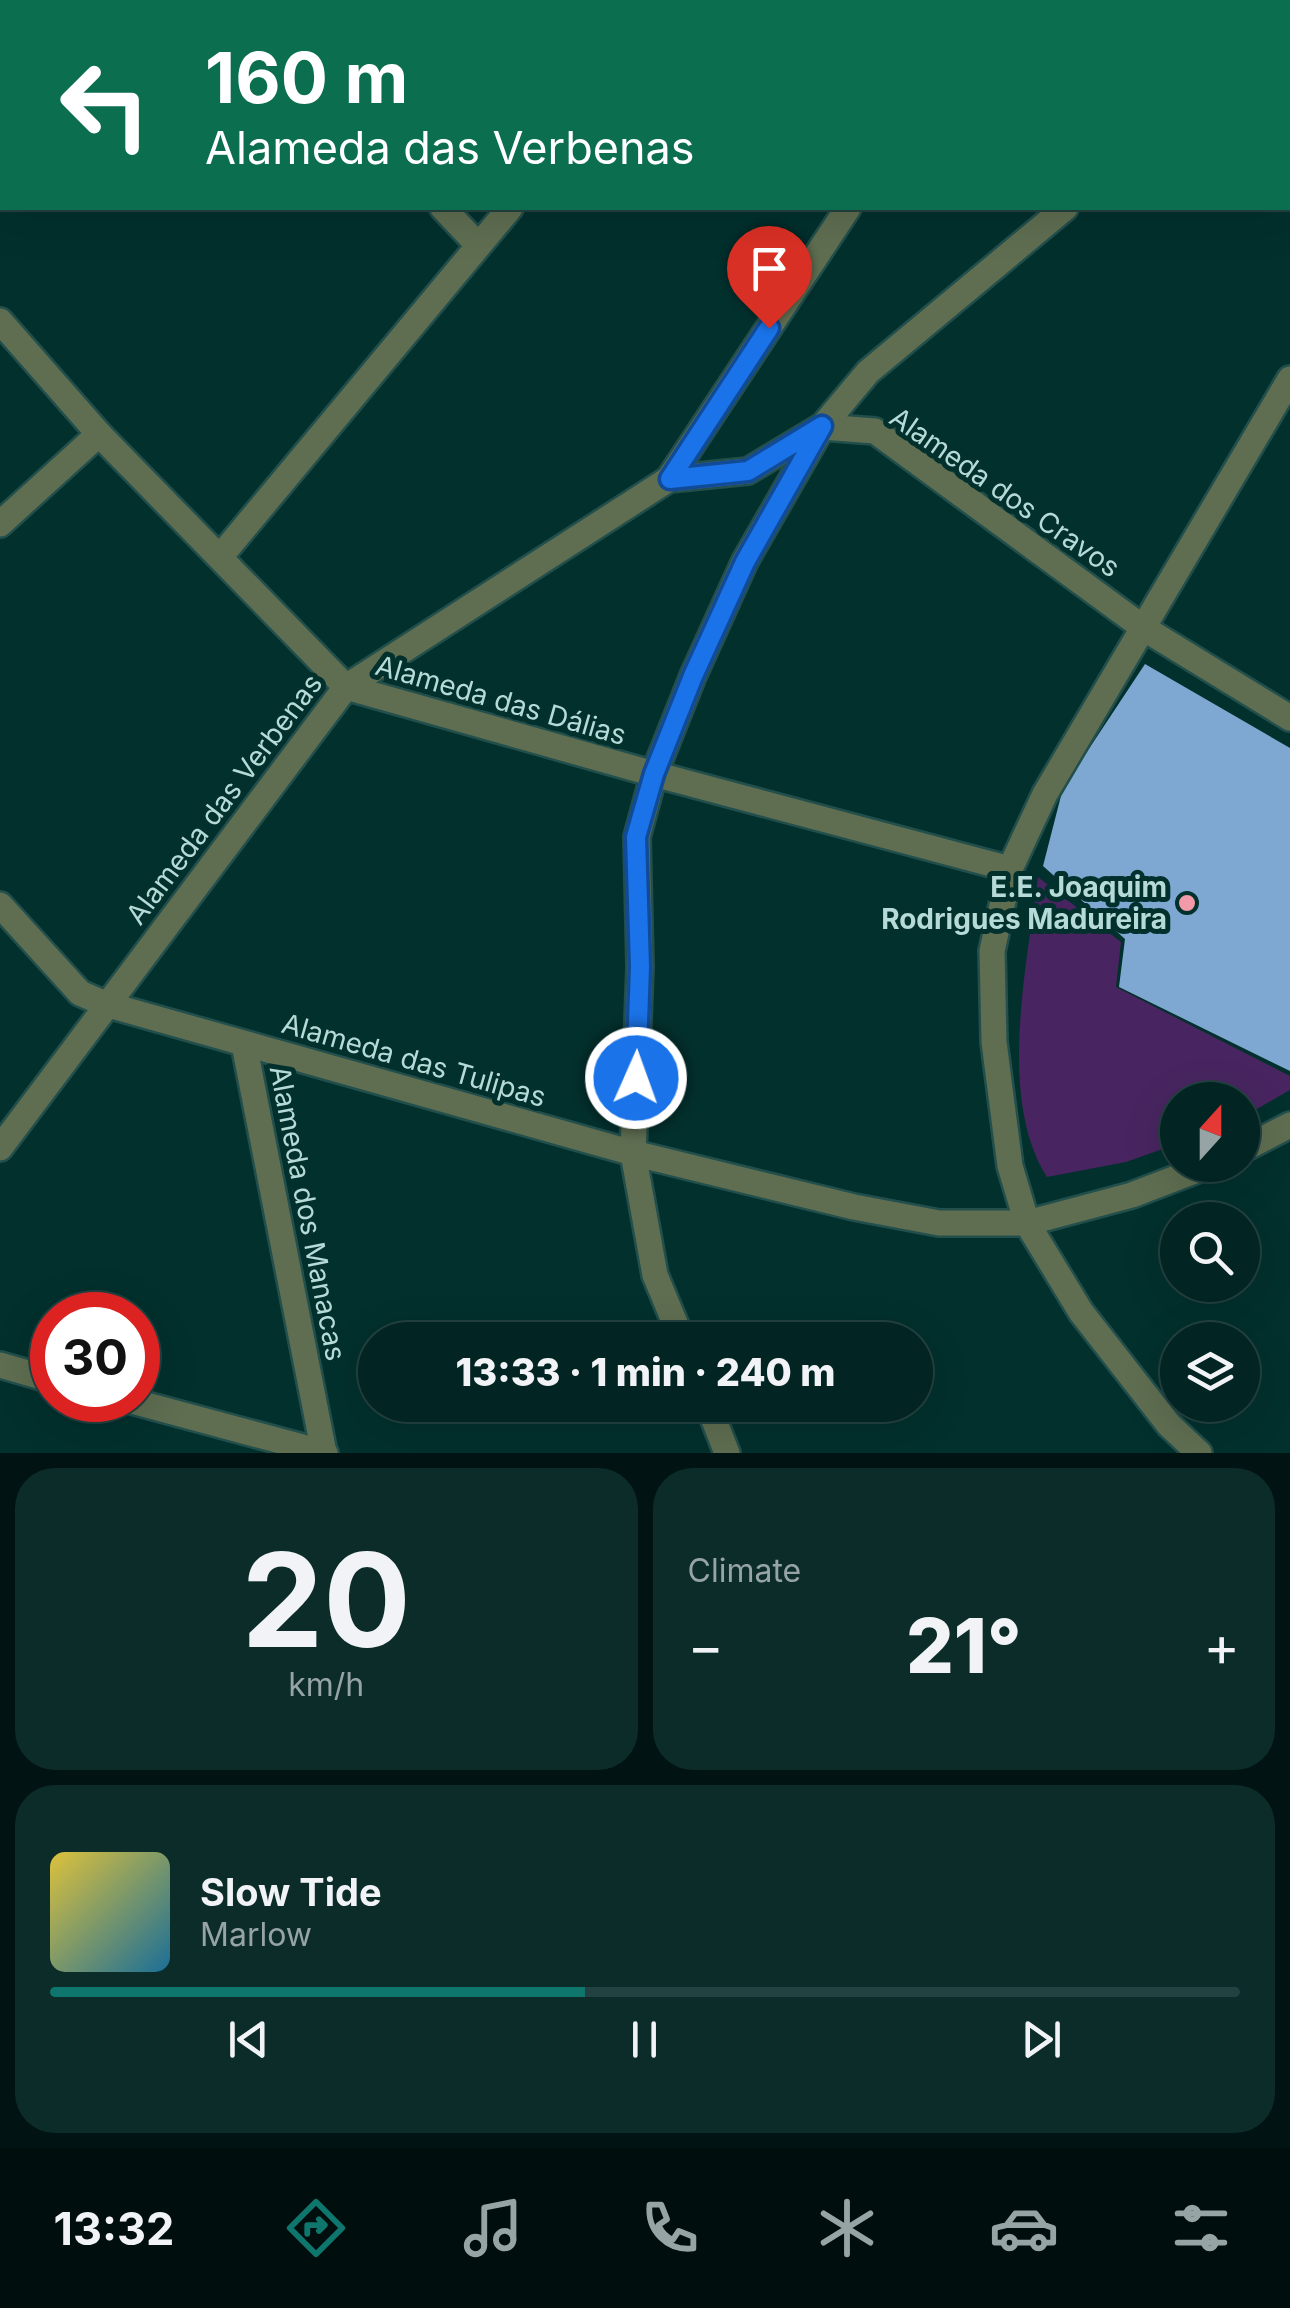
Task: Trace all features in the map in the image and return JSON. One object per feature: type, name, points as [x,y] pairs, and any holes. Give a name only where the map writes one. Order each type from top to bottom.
[{"type":"street","points":[[446,210],[478,244]]},
{"type":"street","points":[[220,557],[508,210]]},
{"type":"street","points":[[670,479],[847,210]]},
{"type":"street","points":[[675,1322],[655,1275],[633,1153],[640,967],[636,837],[654,774],[745,562],[822,426],[868,372],[1062,210]]},
{"type":"street","name":"Alameda das Dálias","points":[[0,321],[100,434],[346,687],[1010,869]]},
{"type":"street","points":[[1199,1453],[1169,1425],[1081,1312],[1028,1223],[1010,1166],[994,1042],[992,951],[1010,869],[1045,794],[1290,379]]},
{"type":"street","name":"Alameda das Verbenas","points":[[0,1148],[346,687],[670,479],[748,471],[822,426]]},
{"type":"street","name":"Alameda dos Cravos","points":[[822,426],[876,431],[1145,629],[1290,718]]},
{"type":"street","points":[[0,524],[100,434]]},
{"type":"street","name":"Alameda das Tulipas","points":[[0,905],[80,993],[105,1004],[633,1153],[854,1207],[939,1223],[1028,1223],[1132,1196],[1167,1182]]},
{"type":"street","name":"Alameda dos Manacas","points":[[244,1044],[324,1453]]},
{"type":"street","points":[[1260,1140],[1290,1124]]},
{"type":"street","points":[[0,1366],[30,1374]]},
{"type":"street","points":[[160,1409],[324,1453]]},
{"type":"street","points":[[715,1422],[727,1453]]},
{"type":"street","points":[[1169,1425],[1181,1453]]},
{"type":"shaded area","points":[[1038,877],[1121,942],[1116,987],[1290,1076],[1290,1090],[1260,1107],[1260,1082],[1160,1082],[1160,1150],[1126,1162],[1047,1177],[1032,1145],[1023,1110],[1019,1071],[1023,990]]},
{"type":"building","name":"E.E. Joaquim Rodrigues Madureira","points":[[1145,664],[1290,748],[1290,1071],[1119,987],[1125,939],[1043,866],[1063,788]]},
{"type":"place","name":"E.E. Joaquim Rodrigues Madureira","points":[[1187,903]]},
{"type":"route","points":[[636,1078],[640,967],[636,837],[654,774],[693,676],[745,562],[822,426],[748,471],[670,479],[769,328]]}]
